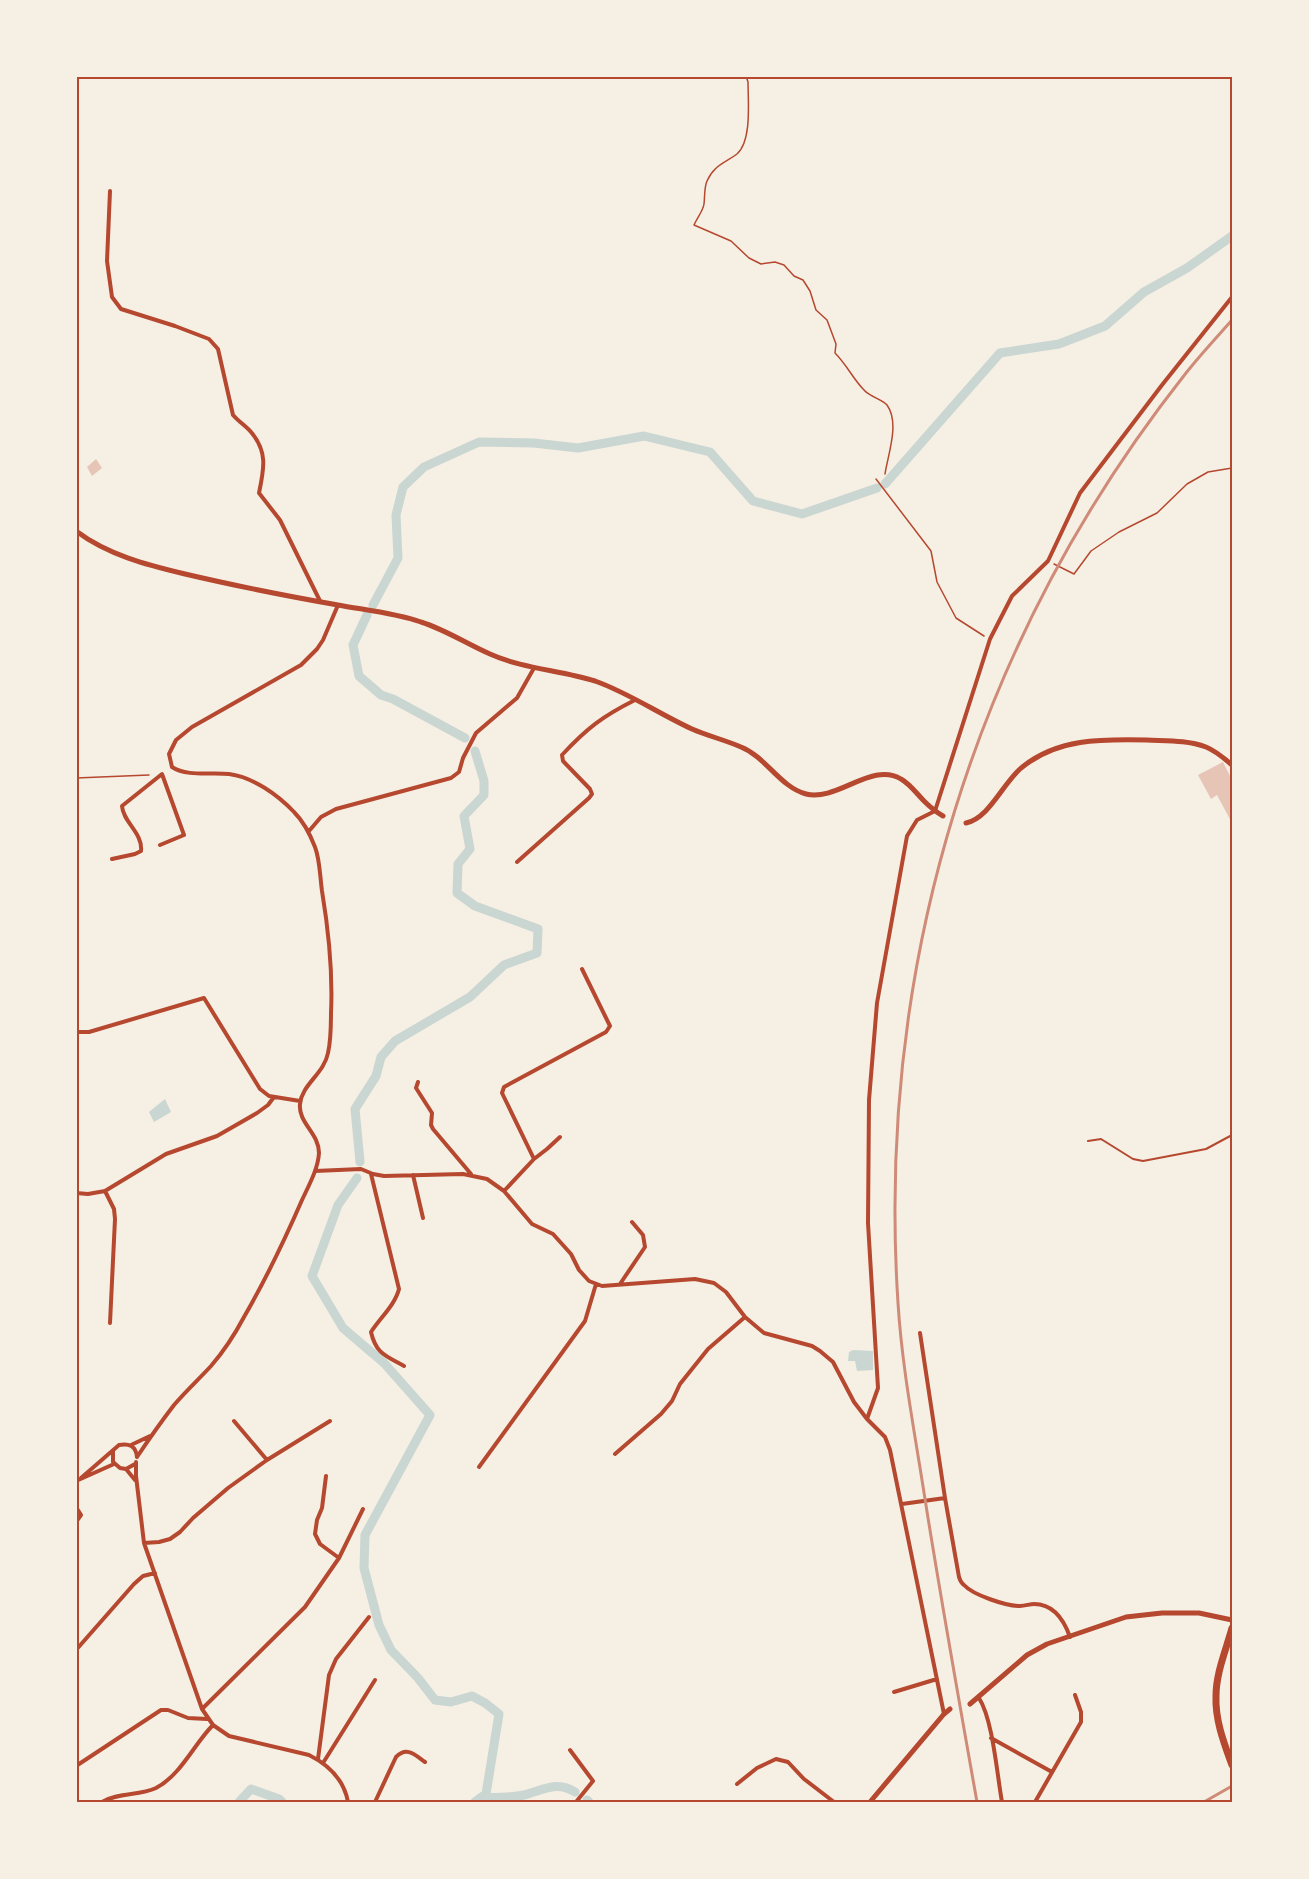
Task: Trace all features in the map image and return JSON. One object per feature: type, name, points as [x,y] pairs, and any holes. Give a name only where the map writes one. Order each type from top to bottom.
[{"type":"main road","points":[[1232,1765],[1218,1723],[1216,1696],[1220,1671],[1233,1628]]},
{"type":"street","points":[[111,191],[107,261],[112,297],[121,309],[209,339],[218,349],[233,415],[251,432],[263,453],[259,493],[280,520],[320,601]]},
{"type":"street","points":[[867,1419],[878,1388],[868,1223],[869,1100],[877,1003],[907,836],[917,820],[936,811],[990,639],[1012,596],[1048,561],[1080,493],[1162,385],[1233,297]]},
{"type":"street","points":[[76,531],[89,541],[141,564],[240,587],[419,621],[448,632],[490,654],[534,668],[594,681],[694,730],[744,747],[794,788],[806,794],[833,791],[874,776],[887,774],[899,778],[943,816]]},
{"type":"street","points":[[113,1451],[114,1464],[126,1469],[133,1467],[150,1436],[175,1404],[213,1363],[244,1318],[289,1231],[315,1171],[319,1152],[318,1143],[300,1113],[300,1101],[307,1087],[320,1073],[328,1054],[330,1033],[332,976],[328,931],[316,849],[309,831],[294,811],[254,782],[230,774],[177,770],[172,767],[169,754],[176,740],[192,727],[301,665],[323,640],[338,605]]},
{"type":"street","points":[[309,831],[321,817],[336,809],[451,778],[459,772],[463,758],[476,733],[517,698],[534,668]]},
{"type":"street","points":[[517,862],[592,794],[563,761],[562,755],[580,736],[607,714],[636,700]]},
{"type":"street","points":[[966,823],[975,821],[983,814],[1005,784],[1021,768],[1048,752],[1082,741],[1101,739],[1191,743],[1207,748],[1233,765]]},
{"type":"street","points":[[112,859],[141,851],[141,843],[123,813],[122,807],[162,774],[184,835],[160,845]]},
{"type":"street","points":[[534,1159],[502,1093],[504,1087],[609,1030],[609,1020],[582,969]]},
{"type":"street","points":[[76,1032],[88,1032],[204,998],[260,1089],[269,1096],[300,1101]]},
{"type":"street","points":[[418,1082],[416,1088],[432,1113],[433,1129],[472,1176]]},
{"type":"street","points":[[76,1193],[88,1194],[105,1191],[166,1154],[217,1136],[257,1113],[274,1097]]},
{"type":"street","points":[[504,1191],[534,1159],[560,1137]]},
{"type":"street","points":[[315,1171],[361,1169],[384,1176],[463,1174],[487,1179],[504,1191],[532,1224],[553,1234],[571,1254],[579,1270],[589,1281],[602,1286],[695,1279],[714,1283],[726,1292],[745,1317],[764,1333],[812,1346],[820,1351],[832,1362],[854,1402],[885,1437],[890,1450],[944,1714]]},
{"type":"street","points":[[370,1173],[399,1289],[397,1299],[371,1332],[374,1345],[380,1353],[404,1366]]},
{"type":"street","points":[[413,1175],[423,1218]]},
{"type":"street","points":[[105,1191],[114,1209],[115,1219],[110,1323]]},
{"type":"street","points":[[620,1284],[645,1247],[643,1235],[632,1222]]},
{"type":"street","points":[[479,1467],[585,1321],[597,1284]]},
{"type":"street","points":[[615,1454],[661,1413],[708,1350],[745,1317]]},
{"type":"street","points":[[920,1333],[958,1577],[964,1586],[1001,1603],[1019,1606],[1035,1604],[1048,1607],[1063,1620],[1070,1637]]},
{"type":"street","points":[[234,1421],[267,1460]]},
{"type":"street","points":[[144,1543],[170,1539],[180,1533],[193,1518],[228,1488],[267,1460],[330,1421]]},
{"type":"street","points":[[130,1445],[150,1436]]},
{"type":"street","points":[[79,1479],[119,1445],[130,1445],[136,1450],[135,1467],[144,1543],[202,1709],[208,1719],[229,1736],[318,1759],[337,1776],[348,1803]]},
{"type":"street","points":[[79,1479],[114,1464]]},
{"type":"street","points":[[126,1469],[137,1483]]},
{"type":"street","points":[[326,1476],[322,1508],[315,1534],[320,1544],[339,1558]]},
{"type":"street","points":[[902,1504],[945,1498]]},
{"type":"street","points":[[76,1507],[81,1515],[76,1522]]},
{"type":"street","points":[[202,1709],[305,1607],[339,1558],[363,1509]]},
{"type":"street","points":[[76,1650],[134,1584],[143,1576],[155,1573]]},
{"type":"street","points":[[970,1704],[1027,1655],[1047,1644],[1126,1617],[1144,1614],[1198,1613],[1233,1620]]},
{"type":"street","points":[[318,1759],[329,1675],[336,1659],[369,1617]]},
{"type":"street","points":[[894,1692],[938,1679]]},
{"type":"street","points":[[323,1763],[375,1680]]},
{"type":"street","points":[[1035,1803],[1081,1722],[1081,1712],[1075,1695]]},
{"type":"street","points":[[979,1698],[984,1704],[1002,1803]]},
{"type":"street","points":[[870,1803],[950,1709]]},
{"type":"street","points":[[76,1766],[161,1710],[168,1710],[188,1718],[208,1719]]},
{"type":"street","points":[[102,1803],[112,1797],[153,1789],[166,1782],[213,1725]]},
{"type":"street","points":[[991,1738],[1052,1772]]},
{"type":"street","points":[[570,1750],[593,1781],[576,1803]]},
{"type":"street","points":[[375,1803],[399,1753],[411,1752],[425,1762]]},
{"type":"street","points":[[737,1784],[757,1768],[776,1759],[788,1762],[804,1779],[834,1803]]},
{"type":"lane","points":[[1088,1141],[1101,1139],[1133,1159],[1143,1161],[1206,1149],[1233,1136]]},
{"type":"path","points":[[746,76],[748,128],[744,142],[741,150],[734,156],[718,164],[707,181],[704,205],[694,225],[731,241],[749,258],[761,264],[775,262],[784,265],[794,276],[802,280],[810,291],[816,310],[827,320],[836,344],[835,353],[847,365],[868,395],[886,404],[891,415],[894,432],[885,474]]},
{"type":"path","points":[[1051,563],[1074,574],[1095,549],[1119,532],[1157,513],[1187,484],[1208,472],[1233,468]]},
{"type":"path","points":[[876,479],[931,551],[937,582],[956,618],[990,639]]},
{"type":"path","points":[[76,778],[162,774]]},
{"type":"shaded area","points":[[165,1099],[171,1112],[154,1122],[149,1112]]},
{"type":"shaded area","points":[[853,1350],[873,1351],[873,1370],[857,1371],[855,1361],[848,1361],[849,1352]]},
{"type":"building","points":[[96,459],[102,468],[92,476],[87,467]]},
{"type":"building","points":[[1223,762],[1232,780],[1232,823],[1217,795],[1211,799],[1198,775]]},
{"type":"waterway","points":[[885,484],[1000,353],[1059,344],[1105,326],[1144,292],[1187,268],[1232,236]]},
{"type":"waterway","points":[[373,605],[398,558],[396,515],[403,487],[424,467],[479,442],[534,443],[578,448],[644,436],[710,452],[753,501],[802,514],[877,488]]},
{"type":"waterway","points":[[367,615],[353,645],[359,676],[381,695],[393,699],[465,738]]},
{"type":"waterway","points":[[360,1162],[355,1109],[376,1076],[381,1057],[395,1041],[470,997],[504,965],[537,953],[538,929],[475,906],[457,893],[458,864],[470,849],[464,816],[484,795],[484,781],[475,751]]},
{"type":"waterway","points":[[357,1178],[338,1205],[312,1276],[343,1328],[384,1363],[430,1415],[365,1535],[364,1568],[379,1625],[391,1650],[435,1700],[451,1702],[472,1696],[499,1714],[486,1794],[475,1802]]},
{"type":"waterway","points":[[480,1798],[519,1796],[555,1787],[575,1792]]},
{"type":"waterway","points":[[239,1802],[251,1789],[282,1802]]},
{"type":"railway","points":[[977,1802],[913,1426],[902,1352],[898,1303],[895,1177],[904,1052],[924,930],[955,811],[996,695],[1049,583],[1112,476],[1186,373],[1232,320]]},
{"type":"railway","points":[[1204,1802],[1232,1786]]}]
